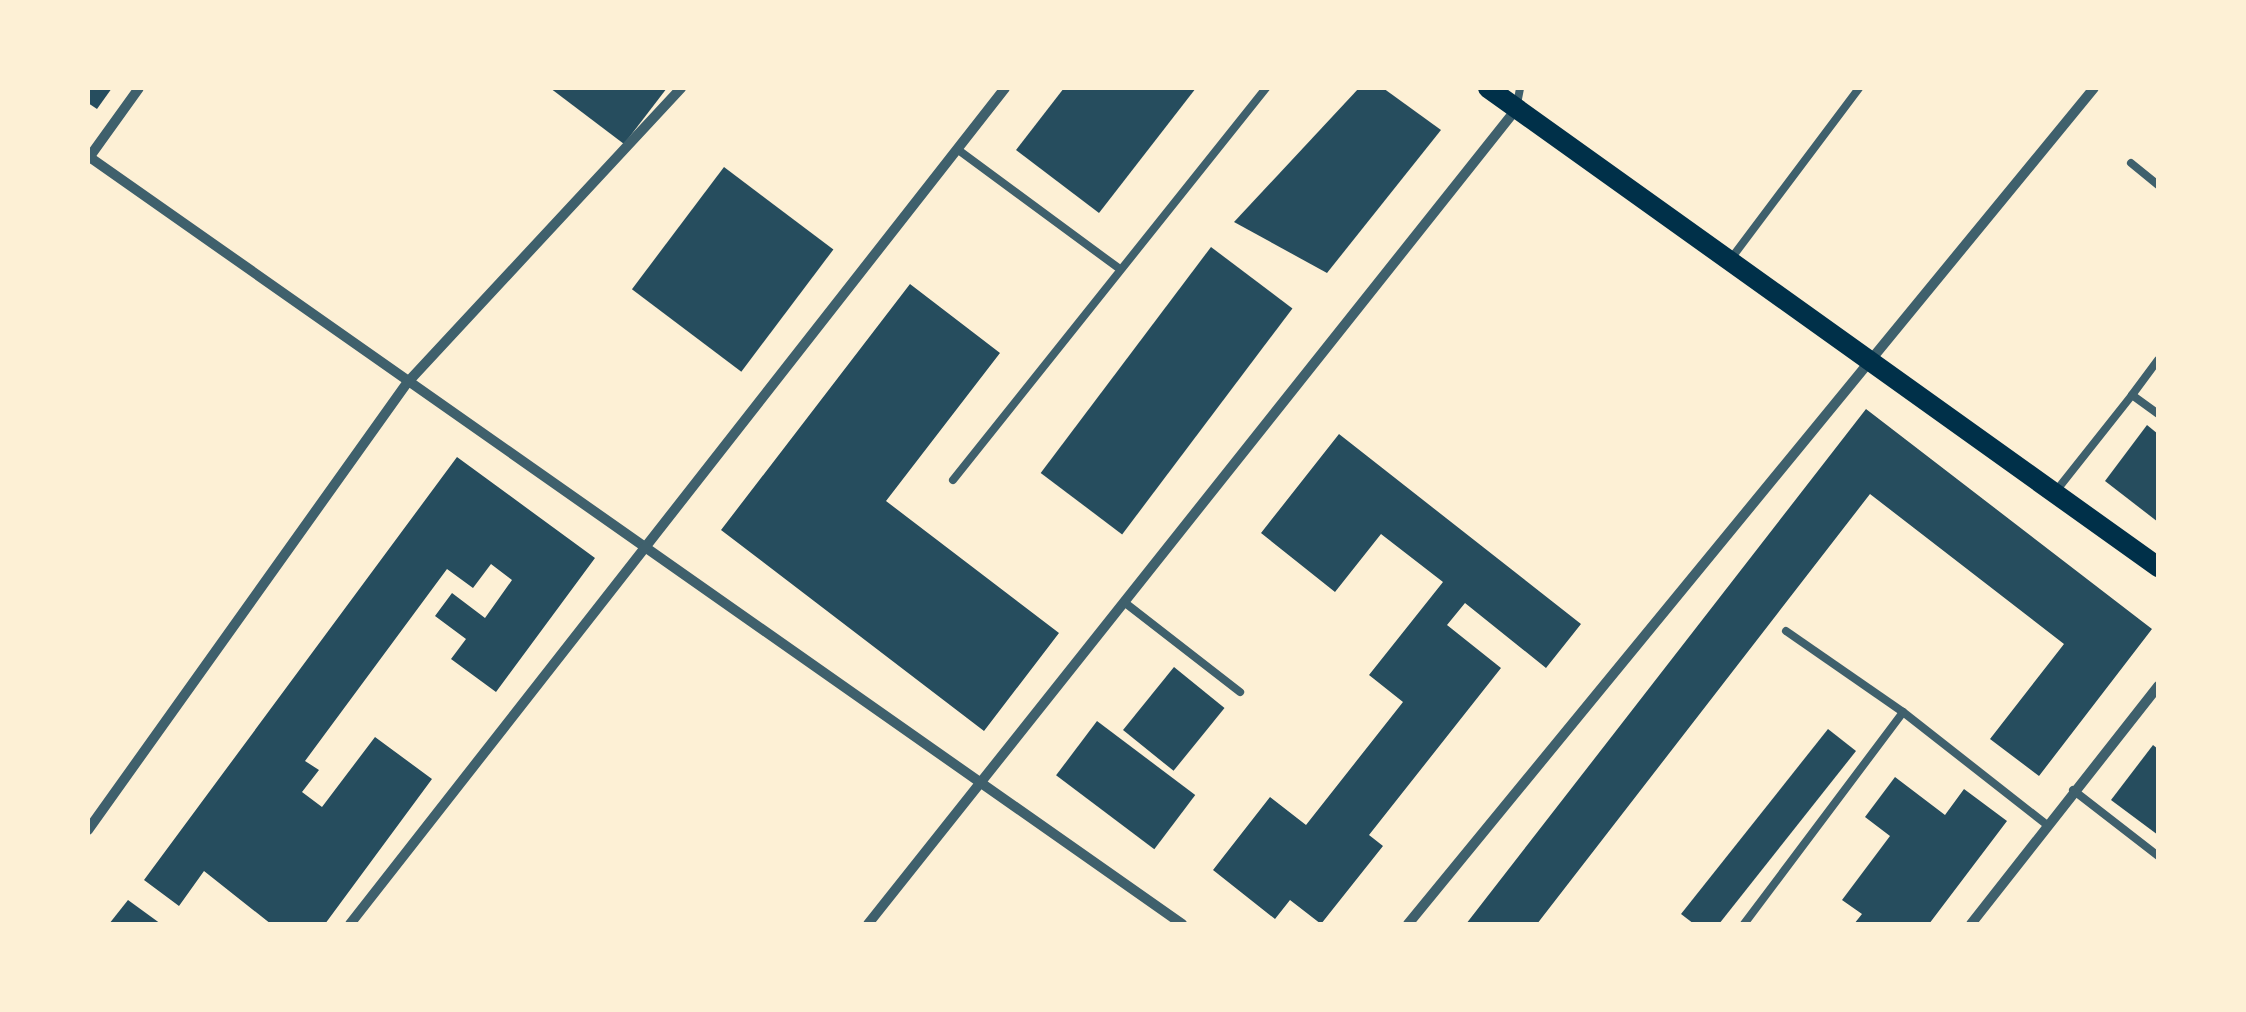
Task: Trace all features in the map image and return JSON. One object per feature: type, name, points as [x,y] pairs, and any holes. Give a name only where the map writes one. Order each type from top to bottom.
[{"type":"main road","points":[[1488,88],[1518,98],[1730,260],[2158,567]]},
{"type":"street","points":[[140,88],[88,158],[1182,924]]},
{"type":"street","points":[[88,830],[407,383],[682,88]]},
{"type":"street","points":[[350,924],[1005,88]]},
{"type":"street","points":[[1408,924],[2094,88]]},
{"type":"street","points":[[868,924],[1518,98]]},
{"type":"street","points":[[1971,924],[2158,686]]},
{"type":"lane","points":[[954,480],[1117,267],[1266,88]]},
{"type":"lane","points":[[1730,260],[1859,88]]},
{"type":"lane","points":[[957,148],[1117,267]]},
{"type":"lane","points":[[2131,164],[2158,185]]},
{"type":"lane","points":[[2056,491],[2158,360]]},
{"type":"lane","points":[[2132,395],[2158,414]]},
{"type":"lane","points":[[1124,602],[1240,692]]},
{"type":"lane","points":[[1786,631],[1902,712],[2048,825]]},
{"type":"lane","points":[[1744,924],[1902,712]]},
{"type":"lane","points":[[2073,790],[2158,856]]},
{"type":"building","points":[[88,88],[112,88],[97,109],[88,103]]},
{"type":"building","points":[[550,88],[667,88],[624,144]]},
{"type":"building","points":[[1064,88],[1196,88],[1099,213],[1016,150]]},
{"type":"building","points":[[1359,88],[1383,88],[1441,130],[1327,273],[1234,222]]},
{"type":"building","points":[[724,167],[833,249],[741,372],[632,289]]},
{"type":"building","points":[[1211,247],[1292,308],[1122,534],[1041,473]]},
{"type":"building","points":[[910,284],[1000,353],[886,501],[1059,633],[984,731],[721,530]]},
{"type":"building","points":[[1866,409],[2152,629],[2039,776],[1990,739],[2064,644],[1870,494],[1537,924],[1466,924]]},
{"type":"building","points":[[2147,425],[2158,434],[2158,522],[2105,481]]},
{"type":"building","points":[[1339,434],[1581,624],[1546,668],[1465,603],[1447,625],[1501,668],[1369,835],[1383,846],[1321,924],[1290,900],[1275,919],[1213,870],[1270,797],[1306,825],[1403,702],[1369,675],[1443,582],[1381,534],[1335,592],[1261,533]]},
{"type":"building","points":[[457,457],[595,558],[496,692],[451,659],[466,639],[435,616],[452,593],[485,618],[512,580],[491,564],[473,588],[447,569],[305,761],[319,770],[302,792],[322,807],[375,737],[432,779],[325,924],[271,924],[204,871],[179,906],[144,880]]},
{"type":"building","points":[[1174,667],[1225,708],[1174,771],[1123,730]]},
{"type":"building","points":[[1097,721],[1195,795],[1154,849],[1056,775]]},
{"type":"building","points":[[1828,729],[1856,751],[1719,924],[1694,924],[1681,914]]},
{"type":"building","points":[[2153,745],[2158,749],[2158,835],[2111,800]]},
{"type":"building","points":[[1895,777],[1945,815],[1964,789],[2007,821],[1929,924],[1854,924],[1862,914],[1842,900],[1890,836],[1865,817]]},
{"type":"building","points":[[128,900],[161,924],[109,924]]}]
